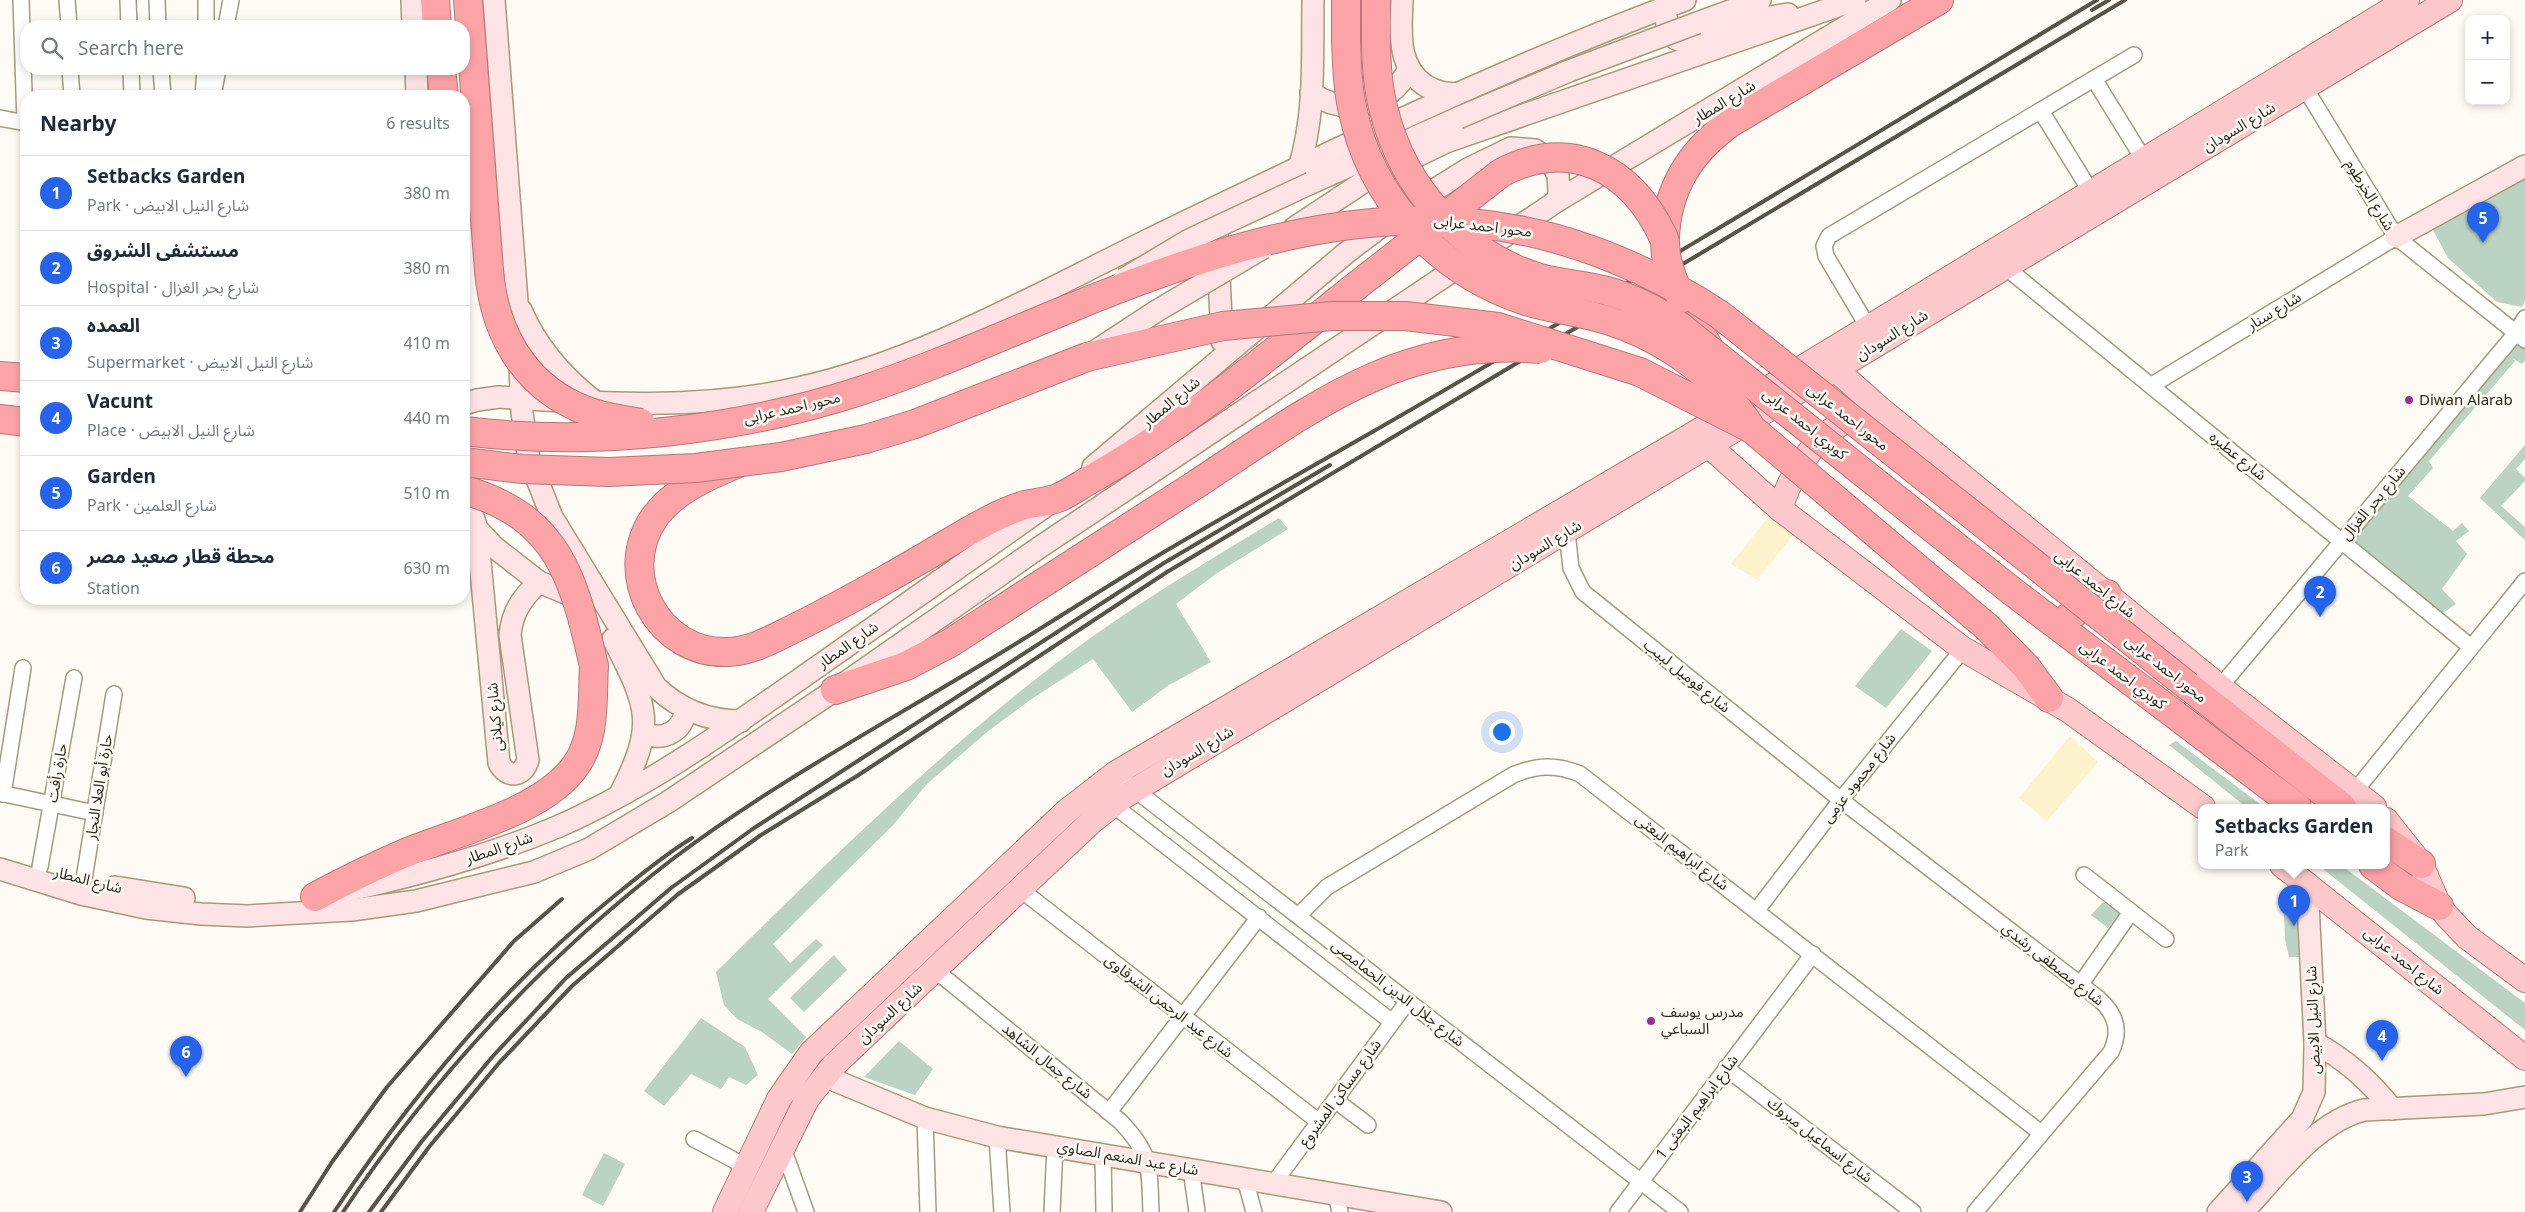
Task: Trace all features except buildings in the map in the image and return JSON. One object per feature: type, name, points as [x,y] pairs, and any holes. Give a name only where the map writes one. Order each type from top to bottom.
[{"type":"highway","points":[[435,0],[437,20]]},
{"type":"highway","points":[[468,0],[470,20]]},
{"type":"highway","points":[[1346,0],[1346,39],[1352,107],[1365,151],[1385,192],[1398,211],[1429,245],[1465,273],[1506,294],[1549,308],[1612,321],[1651,338],[1703,373],[1732,402],[1752,429],[1987,628],[2014,654],[2050,698]]},
{"type":"highway","name":"كوبري احمد عرابى","points":[[1376,0],[1376,36],[1380,94],[1388,125],[1398,152],[1429,203],[1456,230],[1487,253],[1521,271],[1558,282],[1606,291],[1644,304],[1678,324],[1708,346],[2013,592],[2293,804]]},
{"type":"highway","points":[[1708,346],[1674,283],[1665,238],[1668,208],[1678,179],[1705,143],[1730,123],[1939,0]]},
{"type":"highway","points":[[470,25],[491,288],[494,305],[505,337],[523,365],[535,378],[547,389],[576,407],[606,416],[675,429]]},
{"type":"highway","points":[[442,75],[443,90]]},
{"type":"highway","points":[[738,463],[696,484],[661,509],[646,531],[639,557],[640,583],[657,620],[682,641],[714,652],[754,648],[854,597],[995,517],[1025,505],[1055,499],[1146,446],[1204,406],[1501,173],[1526,162],[1540,158],[1575,159],[1608,171],[1620,178],[1640,198],[1665,238]]},
{"type":"highway","name":"محور احمد عرابى","points":[[470,431],[556,437],[635,434],[778,413],[857,392],[922,369],[1102,295],[1212,256],[1309,232],[1370,222],[1425,219],[1472,222],[1525,230],[1585,246],[1642,270],[1718,314],[2188,686],[2349,799]]},
{"type":"highway","points":[[470,463],[522,469],[609,472],[670,470],[738,463],[824,449],[874,436],[964,406],[1087,357],[1187,332],[1295,318],[1368,315],[1478,323],[1519,332],[1640,372],[1752,429]]},
{"type":"highway","points":[[835,690],[883,675],[950,643],[1306,412],[1370,377],[1414,361],[1458,352],[1514,348],[1579,352]]},
{"type":"highway","points":[[0,376],[20,378]]},
{"type":"highway","points":[[0,420],[20,422]]},
{"type":"highway","points":[[315,897],[396,857],[515,811],[544,796],[576,765],[590,735],[594,666],[582,610],[572,584],[551,545],[542,534],[520,514],[493,499],[470,491]]},
{"type":"highway","points":[[2052,622],[2067,620],[2084,605],[2107,594]]},
{"type":"highway","points":[[2390,843],[2421,864]]},
{"type":"highway","points":[[2378,869],[2401,886],[2439,906]]},
{"type":"main road","name":"شارع السودان","points":[[1828,363],[1868,327],[2407,0]]},
{"type":"main road","name":"شارع السودان","points":[[725,1212],[779,1099],[801,1065],[822,1042],[897,971],[1094,788],[1116,773],[1702,440],[1828,363],[2004,266],[2450,0]]},
{"type":"main road","name":"شارع احمد عرابى","points":[[1828,363],[1879,408],[2220,687],[2349,799],[2365,804]]},
{"type":"main road","points":[[1780,509],[1796,470],[1813,447],[1840,424],[1879,408]]},
{"type":"main road","name":"شارع السودان","points":[[751,1212],[807,1099],[824,1076],[1020,889],[1113,804],[1567,532],[1702,440]]},
{"type":"main road","points":[[1702,440],[1780,509],[1963,649],[2050,698],[2199,804]]},
{"type":"main road","points":[[2390,825],[2421,864],[2439,906],[2467,937],[2525,980]]},
{"type":"main road","name":"شارع احمد عرابى","points":[[2288,869],[2525,1058]]},
{"type":"main road","points":[[897,971],[914,989]]},
{"type":"street","points":[[21,0],[22,20]]},
{"type":"street","points":[[68,0],[69,20]]},
{"type":"street","points":[[128,0],[129,20]]},
{"type":"street","points":[[157,0],[158,20]]},
{"type":"street","points":[[206,0],[206,20]]},
{"type":"street","points":[[227,20],[231,0]]},
{"type":"street","points":[[412,0],[413,20]]},
{"type":"street","points":[[494,0],[517,301],[523,425],[529,458],[552,517],[656,687],[686,709],[712,718],[741,720]]},
{"type":"street","points":[[1299,168],[1309,130],[1313,0]]},
{"type":"street","points":[[1402,0],[1401,43],[1409,69],[1422,83],[1439,92],[1459,94],[1465,92]]},
{"type":"street","name":"محور احمد عرابى","points":[[1102,295],[1131,274],[1189,240],[1311,183],[1569,71],[1760,0]]},
{"type":"street","points":[[1087,357],[1147,317],[1294,228],[1365,181],[1446,142],[1855,0]]},
{"type":"street","name":"شارع المطار","points":[[0,869],[81,894],[146,908],[201,914],[247,916],[343,911],[416,901],[534,872],[589,849],[661,806],[835,690],[1048,541],[1557,201],[1890,0]]},
{"type":"street","points":[[1680,2],[1667,18],[1667,28],[1673,37],[1683,41],[1763,17],[1816,14]]},
{"type":"street","points":[[470,402],[488,398],[653,403],[724,400],[795,389],[866,370],[906,355],[1004,310],[1215,207],[1465,92],[1577,42],[1680,2]]},
{"type":"street","points":[[1868,327],[1826,256],[1824,246],[1826,240],[2134,55]]},
{"type":"street","points":[[1311,93],[1320,99],[1340,106],[1366,105],[1390,94],[1409,69]]},
{"type":"street","points":[[24,75],[25,90]]},
{"type":"street","points":[[70,75],[72,90]]},
{"type":"street","points":[[131,75],[132,90]]},
{"type":"street","points":[[161,75],[163,90]]},
{"type":"street","points":[[203,90],[205,75]]},
{"type":"street","points":[[214,90],[217,75]]},
{"type":"street","points":[[416,75],[418,90]]},
{"type":"street","points":[[2094,79],[2144,160]]},
{"type":"street","name":"شارع الخرطوم","points":[[2305,88],[2396,237],[2520,336]]},
{"type":"street","points":[[2041,111],[2091,192]]},
{"type":"street","points":[[0,118],[20,122]]},
{"type":"street","name":"شارع المطار","points":[[0,854],[40,867],[130,890],[198,900],[248,902],[315,897],[390,882],[494,850],[558,826],[619,796],[741,720],[1055,499],[1374,230],[1434,190],[1503,150],[1527,147],[1543,154],[1549,159],[1558,175],[1560,184],[1557,201]]},
{"type":"street","points":[[2396,237],[2525,166]]},
{"type":"street","points":[[1215,207],[1223,358]]},
{"type":"street","name":"شارع سنار","points":[[2152,385],[2396,237]]},
{"type":"street","name":"شارع عطبره","points":[[2004,266],[2471,647]]},
{"type":"street","points":[[517,301],[533,334],[555,364],[595,402]]},
{"type":"street","name":"شارع بحر الغزال","points":[[2220,687],[2342,540],[2520,336],[2525,318]]},
{"type":"street","points":[[470,507],[477,529],[526,574],[539,582],[586,601],[598,614],[634,684],[645,714],[640,752],[619,796]]},
{"type":"street","name":"شارع كيلانى","points":[[477,529],[499,763],[503,770],[511,774],[519,773],[526,768],[528,760],[510,635],[511,625],[518,605],[539,582]]},
{"type":"street","name":"شارع فوميل لبيب","points":[[1567,532],[1571,568],[1583,592],[1841,800]]},
{"type":"street","points":[[2349,799],[2525,580]]},
{"type":"street","name":"شارع محمود عزمى","points":[[1757,910],[1841,800],[1963,649]]},
{"type":"street","points":[[23,668],[1,793],[95,813]]},
{"type":"street","name":"حارة رأفت","points":[[40,867],[74,678]]},
{"type":"street","name":"حارة أبو العلا النجار","points":[[84,879],[114,694]]},
{"type":"street","points":[[644,732],[658,737],[672,733],[682,723],[686,709]]},
{"type":"street","name":"شارع ابراهيم البعثى","points":[[1299,915],[1319,894],[1335,882],[1513,775],[1529,768],[1547,766],[1564,768],[1580,774],[2041,1133]]},
{"type":"street","name":"شارع جلال الدين الحمامصى","points":[[1116,773],[1134,790],[1299,915],[1408,1002],[1680,1212]]},
{"type":"street","name":"شارع جلال الدين الحمامصى","points":[[1094,788],[1392,1022]]},
{"type":"street","name":"شارع مصطفى رشدي","points":[[1841,800],[2106,1006],[2116,1023],[2115,1043],[2111,1052],[1974,1212]]},
{"type":"street","points":[[1208,877],[1224,859]]},
{"type":"street","points":[[2084,875],[2166,939]]},
{"type":"street","name":"شارع النيل الابيض","points":[[2218,1212],[2302,1119],[2314,1092],[2315,1043],[2307,883]]},
{"type":"street","name":"شارع عبد الرحمن الشرقاوى","points":[[1020,889],[1319,1122]]},
{"type":"street","points":[[2080,985],[2131,912]]},
{"type":"street","points":[[1109,1112],[1259,918]]},
{"type":"street","name":"شارع ابراهيم البعثى 1","points":[[1618,1212],[1813,954]]},
{"type":"street","name":"شارع جمال الشاهد","points":[[935,970],[1109,1112],[1132,1134],[1148,1162]]},
{"type":"street","name":"شارع مساكن المشروع","points":[[1273,1184],[1408,1002]]},
{"type":"street","points":[[2315,1043],[2338,1055],[2358,1071],[2392,1109]]},
{"type":"street","name":"شارع اسماعيل مبروك","points":[[1726,1068],[1914,1212]]},
{"type":"street","name":"شارع عبد المنعم الصاوي","points":[[824,1076],[926,1118],[997,1137],[1273,1184],[1338,1204],[1441,1212]]},
{"type":"street","points":[[2243,1212],[2319,1132],[2333,1121],[2364,1110],[2484,1104],[2525,1097]]},
{"type":"street","points":[[1335,1100],[1368,1125]]},
{"type":"street","points":[[926,1118],[928,1212]]},
{"type":"street","points":[[997,1137],[1002,1212]]},
{"type":"street","points":[[694,1139],[747,1167]]},
{"type":"street","points":[[1052,1212],[1055,1146]]},
{"type":"street","points":[[782,1148],[806,1212]]},
{"type":"street","points":[[1103,1154],[1104,1212]]},
{"type":"street","points":[[1148,1162],[1151,1212]]},
{"type":"street","points":[[1191,1169],[1198,1212]]},
{"type":"street","points":[[1245,1179],[1254,1212]]},
{"type":"green space","points":[[2525,178],[2525,301],[2522,307],[2497,302],[2448,258],[2432,228],[2472,209]]},
{"type":"green space","points":[[2516,340],[2525,346],[2525,361],[2522,364],[2512,358],[2515,361],[2429,461],[2433,468],[2408,496],[2453,531],[2462,523],[2469,531],[2456,541],[2467,554],[2442,589],[2456,604],[2441,614],[2350,542]]},
{"type":"green space","points":[[2525,445],[2525,459],[2516,469],[2525,478],[2525,481],[2501,506],[2525,527],[2525,540],[2480,498]]},
{"type":"green space","points":[[1279,518],[1288,529],[1217,573],[1176,604],[1211,662],[1169,685],[1132,712],[1093,659],[1030,700],[987,732],[927,784],[893,825],[773,944],[790,963],[816,939],[823,945],[768,999],[806,1037],[792,1054],[762,1032],[737,1019],[724,1005],[716,972],[885,809],[972,731],[1089,639],[1169,585]]},
{"type":"green space","points":[[1901,629],[1932,651],[1886,708],[1855,686]]},
{"type":"green space","points":[[2176,741],[2260,804],[2242,804],[2169,745]]},
{"type":"green space","points":[[2323,869],[2346,869],[2525,1003],[2525,1030]]},
{"type":"green space","points":[[2103,902],[2120,913],[2108,928],[2091,915]]},
{"type":"green space","points":[[2303,912],[2306,957],[2289,957],[2285,939],[2284,914]]},
{"type":"green space","points":[[834,955],[847,970],[804,1012],[790,998]]},
{"type":"green space","points":[[701,1018],[745,1047],[758,1075],[746,1085],[729,1077],[721,1089],[691,1074],[664,1106],[644,1091]]},
{"type":"green space","points":[[899,1041],[933,1069],[915,1095],[864,1077]]},
{"type":"green space","points":[[604,1153],[625,1164],[603,1206],[582,1195]]},
{"type":"sand","points":[[1769,516],[1793,535],[1757,580],[1731,564]]},
{"type":"sand","points":[[2070,736],[2098,762],[2047,821],[2019,798]]},
{"type":"railway","points":[[343,1212],[414,1114],[494,1021],[581,936],[674,858],[711,831],[787,781],[1006,650],[1159,555],[1556,325],[2097,0]]},
{"type":"railway","points":[[2092,10],[2109,0]]},
{"type":"railway","points":[[381,1212],[429,1147],[499,1063],[572,986],[677,895],[761,835],[857,776],[1167,572],[2125,0]]},
{"type":"railway","points":[[369,1212],[422,1141],[493,1056],[566,978],[671,888],[754,828],[1164,563],[1330,465]]},
{"type":"railway","points":[[334,1212],[395,1126],[428,1084],[497,1004],[573,931],[652,866],[692,838]]},
{"type":"railway","points":[[300,1212],[332,1162],[387,1087],[514,941],[562,899]]},
{"type":"place","name":"Garden","points":[[2483,243]]},
{"type":"place","name":"Diwan Alarab","points":[[2409,400]]},
{"type":"place","name":"مستشفى الشروق","points":[[2320,617]]},
{"type":"place","name":"Setbacks Garden","points":[[2294,926]]},
{"type":"place","name":"مدرس يوسف السباعي","points":[[1651,1021]]},
{"type":"place","name":"Vacunt","points":[[2382,1061]]},
{"type":"place","name":"محطة قطار صعيد مصر","points":[[186,1077]]},
{"type":"place","name":"العمده","points":[[2247,1202]]}]
